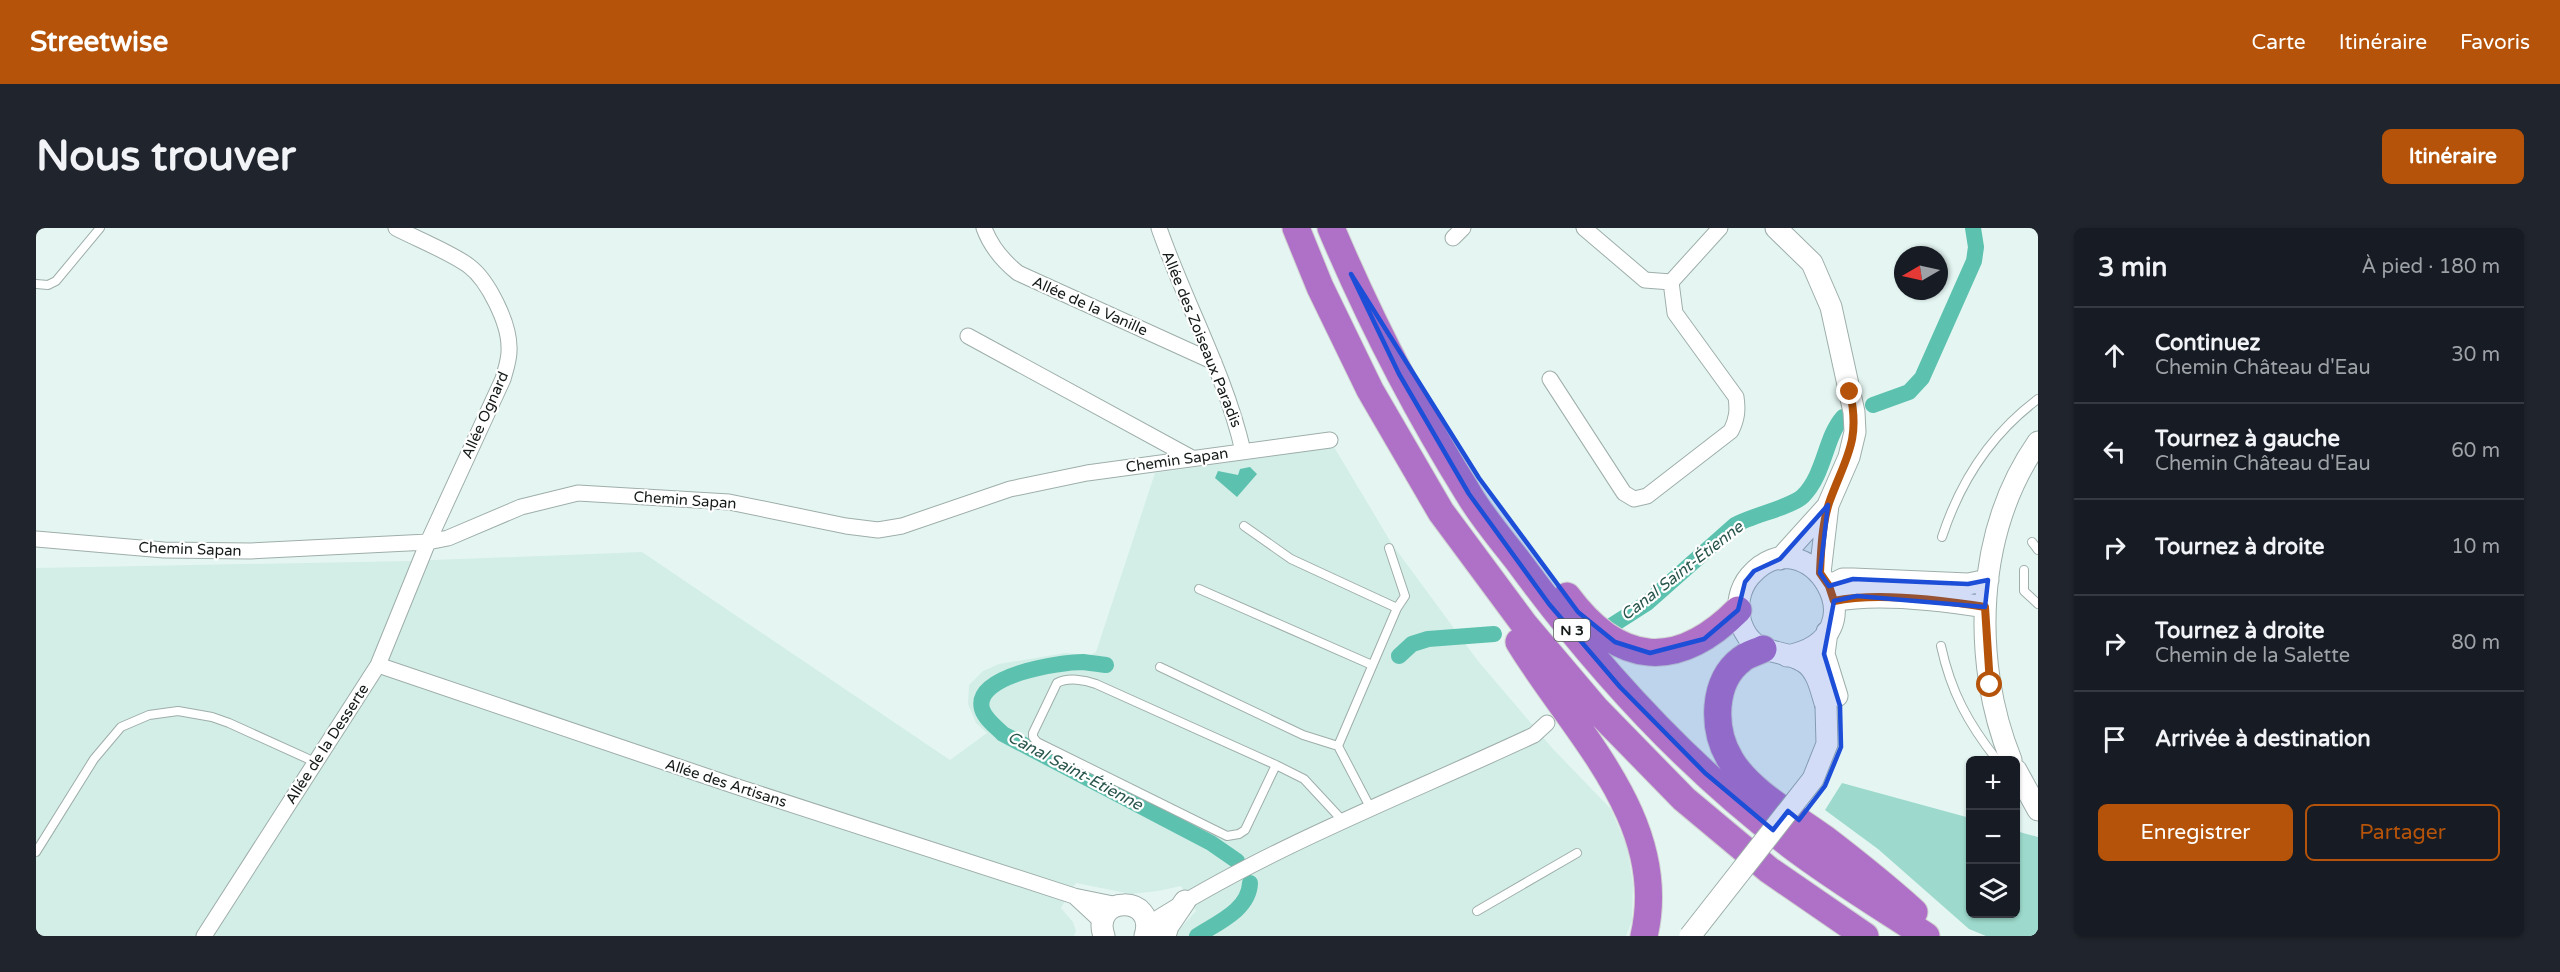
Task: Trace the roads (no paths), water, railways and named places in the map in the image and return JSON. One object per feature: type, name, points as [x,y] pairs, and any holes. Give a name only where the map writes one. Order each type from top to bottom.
[{"type":"highway","name":"N 3","points":[[1296,228],[1320,287],[1370,390],[1441,512],[1524,624],[1588,701],[1684,799],[1769,870],[1865,936]]},
{"type":"highway","name":"N 3","points":[[1331,228],[1399,374],[1469,494],[1549,604],[1613,679],[1705,773],[1789,844],[1926,936]]},
{"type":"highway","points":[[1351,274],[1479,478],[1578,612],[1598,630],[1615,642],[1633,650],[1650,653],[1670,651],[1687,647],[1704,639],[1738,609]]},
{"type":"highway","points":[[1441,512],[1525,652],[1587,739],[1624,802],[1641,842],[1648,882],[1647,922],[1644,936]]},
{"type":"highway","points":[[1775,652],[1743,658],[1727,674],[1716,715],[1729,759],[1742,775],[1762,792],[1864,868],[1942,936]]},
{"type":"street","name":"Allée Ognard","points":[[396,228],[469,265],[481,277],[501,315],[509,346],[503,379],[428,542]]},
{"type":"street","name":"Allée de la Vanille","points":[[984,228],[988,239],[1004,261],[1018,273],[1214,362]]},
{"type":"street","name":"Allée des Zoiseaux Paradis","points":[[1159,228],[1175,273],[1234,414],[1243,451]]},
{"type":"street","points":[[1584,228],[1646,280],[1671,282]]},
{"type":"street","points":[[1550,380],[1624,493],[1634,499],[1647,496],[1731,431],[1736,422],[1738,408],[1736,397],[1675,313],[1671,282],[1720,228]]},
{"type":"street","points":[[1776,228],[1812,263],[1831,307],[1854,412],[1855,432],[1849,457],[1828,505],[1807,532],[1780,559]]},
{"type":"street","points":[[968,336],[1192,458]]},
{"type":"street","name":"Chemin Sapan","points":[[36,539],[164,550],[207,551],[428,542],[448,538],[521,507],[578,493],[729,502],[846,526],[878,530],[902,526],[1010,489],[1087,473],[1330,440]]},
{"type":"street","points":[[2010,756],[2000,731],[1990,685],[1985,607],[1999,525],[2008,498],[2038,442]]},
{"type":"street","points":[[1708,936],[1825,786],[1841,747],[1824,654],[1827,632],[1833,617],[1828,586],[1828,505]]},
{"type":"street","name":"Allée de la Desserte","points":[[204,936],[378,665],[428,542]]},
{"type":"street","points":[[1690,936],[1813,779],[1827,744],[1833,706],[1815,674],[1804,662],[1775,652],[1750,639],[1742,626],[1738,609],[1740,595],[1745,582],[1754,571],[1766,563],[1780,559],[1795,560],[1808,564],[1828,586],[1857,597],[1962,603],[1985,607]]},
{"type":"street","points":[[1828,586],[1843,579],[1968,584],[1988,580]]},
{"type":"street","points":[[1775,652],[1803,652],[1817,645],[1827,632]]},
{"type":"street","name":"Allée des Artisans","points":[[378,665],[735,786],[1074,896],[1143,926],[1161,907],[1185,900],[1343,821],[1534,735],[1547,723]]},
{"type":"street","points":[[2020,778],[2038,810]]},
{"type":"street","name":"Allée des Artisans","points":[[1074,896],[1101,931]]},
{"type":"street","points":[[1101,931],[1108,911],[1143,926],[1168,926],[1185,900]]},
{"type":"lane","points":[[36,284],[48,285],[56,281],[100,228]]},
{"type":"lane","points":[[1942,537],[1952,508],[1981,456],[2016,415],[2038,399]]},
{"type":"lane","points":[[1244,526],[1292,559],[1397,608]]},
{"type":"lane","points":[[2032,542],[2038,550]]},
{"type":"lane","points":[[1338,746],[1397,608],[1405,596],[1405,590],[1389,548]]},
{"type":"lane","points":[[2024,570],[2024,591],[2038,604]]},
{"type":"lane","points":[[1199,589],[1372,665]]},
{"type":"lane","points":[[1941,646],[1954,694],[1993,756]]},
{"type":"lane","points":[[1160,667],[1303,735],[1338,746],[1371,809]]},
{"type":"lane","points":[[1276,765],[1245,830],[1239,834],[1227,836],[1037,742],[1033,733],[1057,683],[1061,680],[1086,681],[1276,765],[1304,778],[1343,821]]},
{"type":"lane","points":[[36,852],[101,751],[121,727],[149,715],[178,711],[212,717],[315,762]]},
{"type":"lane","points":[[1477,911],[1577,853]]},
{"type":"waterway","name":"Canal Saint-Étienne","points":[[1873,405],[1909,392],[1922,378],[1974,261],[1976,247],[1973,228]]},
{"type":"waterway","name":"Canal Saint-Étienne","points":[[1611,626],[1647,603],[1735,525],[1790,504],[1803,496],[1816,477],[1832,435],[1843,417]]},
{"type":"waterway","name":"Canal Saint-Étienne","points":[[1399,656],[1412,644],[1428,639],[1494,634]]},
{"type":"waterway","name":"Canal Saint-Étienne","points":[[1106,665],[1083,662],[1056,665],[1004,679],[991,687],[983,697],[983,713],[1003,734],[1211,843],[1237,861]]},
{"type":"waterway","name":"Canal Saint-Étienne","points":[[1197,936],[1231,915],[1244,901],[1250,883]]}]
